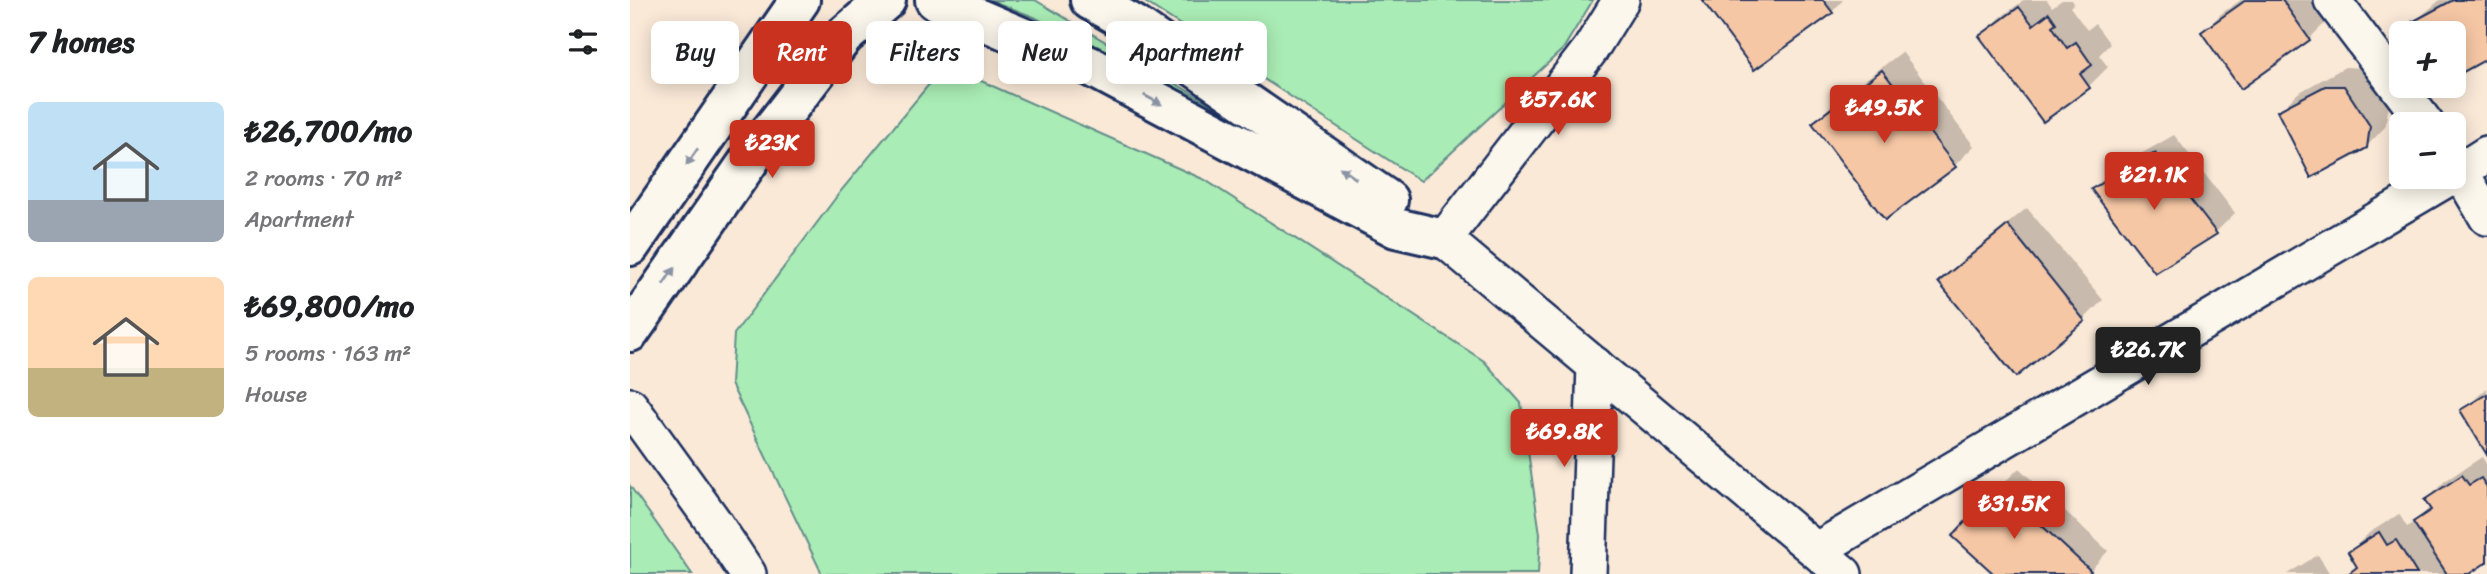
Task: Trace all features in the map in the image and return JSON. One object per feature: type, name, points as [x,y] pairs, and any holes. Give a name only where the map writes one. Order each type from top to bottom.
[{"type":"main road","points":[[630,246],[800,0]]},
{"type":"main road","points":[[630,332],[760,145],[844,36],[886,0]]},
{"type":"main road","points":[[935,0],[1092,68],[1396,228],[1444,239]]},
{"type":"main road","points":[[1090,0],[1134,25],[1444,239]]},
{"type":"street","points":[[1620,0],[1590,50],[1444,239],[1844,574]]},
{"type":"street","points":[[2332,0],[2417,112]]},
{"type":"street","points":[[2466,177],[2487,217]]},
{"type":"street","points":[[1817,550],[2424,189]]},
{"type":"street","points":[[1588,574],[1595,365]]},
{"type":"street","points":[[630,406],[748,574]]},
{"type":"green space","points":[[990,0],[1035,0],[1070,21],[1042,21]]},
{"type":"green space","points":[[1142,0],[1593,0],[1563,49],[1421,181],[1267,81],[1267,21],[1174,21]]},
{"type":"green space","points":[[1092,34],[1106,42],[1106,55],[1092,48]]},
{"type":"green space","points":[[984,82],[1205,180],[1484,361],[1521,403],[1540,534],[1538,574],[822,574],[731,384],[734,334],[840,192],[929,84]]},
{"type":"green space","points":[[1160,84],[1176,84],[1307,162]]},
{"type":"green space","points":[[630,486],[692,574],[630,574]]},
{"type":"building","points":[[1702,0],[1823,0],[1833,13],[1754,70]]},
{"type":"building","points":[[2246,0],[2282,0],[2310,40],[2241,89],[2201,32]]},
{"type":"building","points":[[2453,0],[2487,0],[2487,59],[2466,70],[2466,21],[2414,21]]},
{"type":"building","points":[[2019,7],[2033,25],[2049,13],[2056,23],[2052,26],[2067,48],[2076,42],[2092,65],[2080,74],[2090,88],[2043,122],[1979,36]]},
{"type":"building","points":[[1882,70],[1956,167],[1885,220],[1812,123]]},
{"type":"building","points":[[2325,86],[2344,86],[2370,126],[2367,148],[2311,178],[2277,111]]},
{"type":"building","points":[[2155,153],[2217,234],[2155,273],[2091,189]]},
{"type":"building","points":[[2008,225],[2085,321],[2016,377],[1938,282]]},
{"type":"building","points":[[2487,394],[2487,455],[2460,410]]},
{"type":"building","points":[[2462,475],[2469,485],[2481,478],[2487,487],[2487,562],[2469,574],[2447,574],[2413,522],[2431,510],[2424,500]]},
{"type":"building","points":[[1999,486],[2091,571],[2088,574],[1994,574],[1952,536]]},
{"type":"building","points":[[2379,532],[2387,545],[2396,540],[2417,574],[2348,574],[2357,567],[2348,552]]}]
